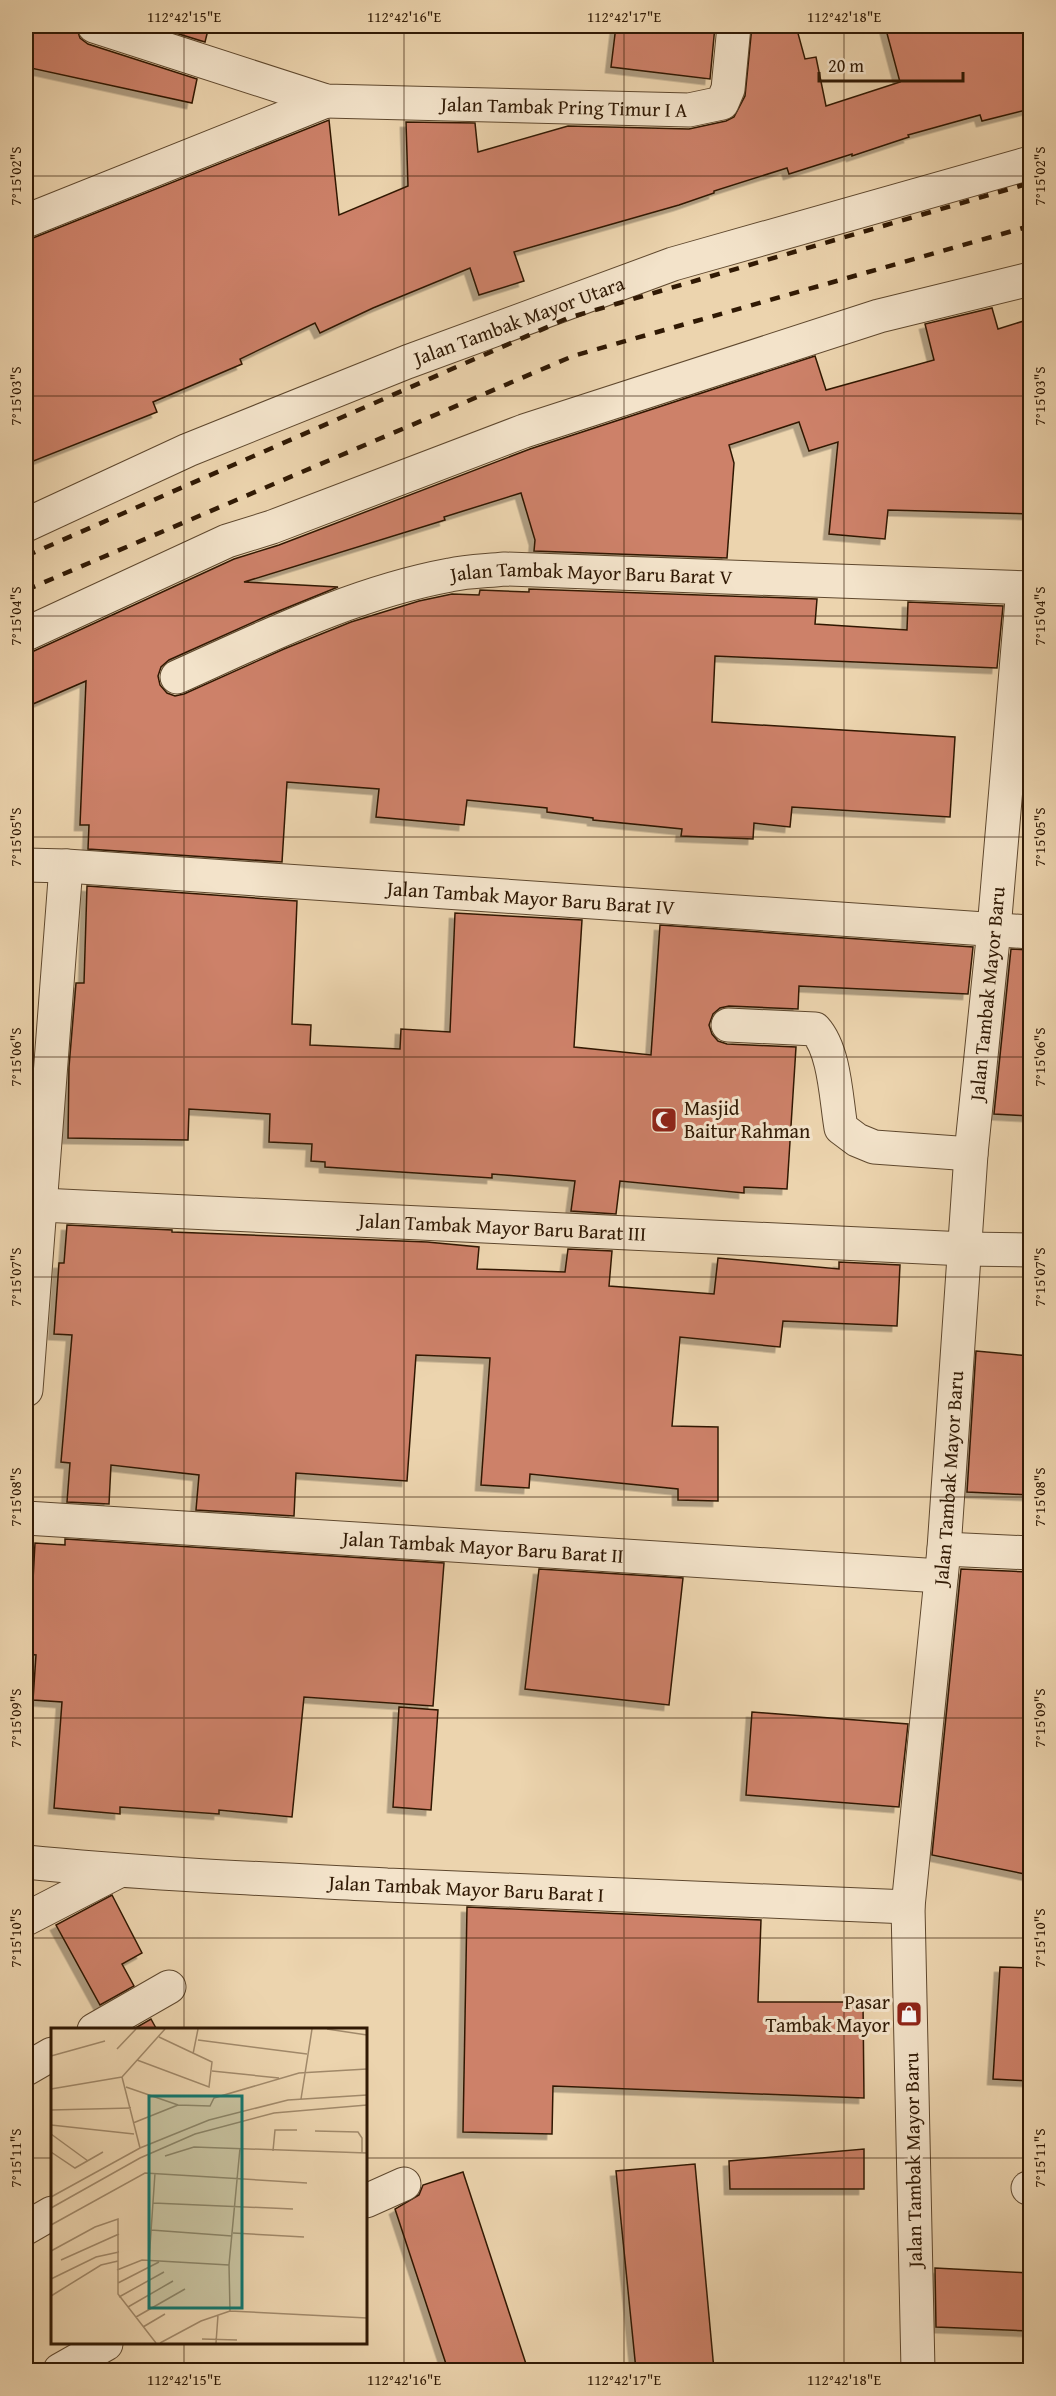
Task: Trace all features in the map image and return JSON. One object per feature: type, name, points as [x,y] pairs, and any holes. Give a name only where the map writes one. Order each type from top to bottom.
[{"type":"street","name":"Jalan Tambak Pring Timur I A","points":[[94,26],[326,102],[689,110],[722,103],[728,89],[734,26]]},
{"type":"street","name":"Jalan Tambak Pring Timur I A","points":[[26,221],[326,102]]},
{"type":"street","name":"Jalan Tambak Mayor Utara","points":[[26,525],[199,446],[407,362],[673,264],[1030,163]]},
{"type":"street","points":[[26,634],[227,541],[272,527],[524,431],[879,316],[1030,279]]},
{"type":"street","name":"Jalan Tambak Mayor Baru Barat V","points":[[177,677],[326,610],[412,583],[452,574],[505,569],[1027,588]]},
{"type":"street","name":"Jalan Tambak Mayor Baru","points":[[918,2370],[908,1907],[943,1562],[971,1154],[1027,588]]},
{"type":"street","name":"Jalan Tambak Mayor Baru Barat IV","points":[[26,866],[66,866],[1030,932]]},
{"type":"street","points":[[26,1390],[36,1194],[66,866]]},
{"type":"street","points":[[728,1024],[815,1029],[822,1036],[828,1049],[841,1128],[857,1140],[874,1147],[971,1154]]},
{"type":"street","name":"Jalan Tambak Mayor Baru Barat III","points":[[36,1194],[965,1249],[1030,1250]]},
{"type":"street","name":"Jalan Tambak Mayor Baru Barat II","points":[[26,1518],[943,1562],[1030,1553]]},
{"type":"street","name":"Jalan Tambak Mayor Baru Barat I","points":[[26,1862],[119,1872],[602,1896],[908,1907]]},
{"type":"street","points":[[26,1919],[119,1872]]},
{"type":"street","points":[[97,2028],[169,1987]]},
{"type":"street","points":[[26,2069],[51,2055]]},
{"type":"street","points":[[368,2201],[404,2184]]},
{"type":"street","points":[[26,2228],[51,2214]]},
{"type":"street","points":[[60,2370],[103,2345]]},
{"type":"building","points":[[26,26],[76,26],[80,38],[88,44],[197,79],[192,103],[26,67]]},
{"type":"building","points":[[153,26],[209,26],[205,42]]},
{"type":"building","points":[[616,26],[715,26],[710,79],[611,67]]},
{"type":"building","points":[[752,26],[796,26],[805,59],[816,57],[826,106],[900,82],[885,26],[1030,26],[1030,109],[982,121],[980,115],[908,135],[909,137],[852,156],[852,154],[789,174],[787,168],[714,191],[714,193],[679,205],[514,252],[524,281],[479,295],[470,268],[373,308],[320,333],[315,323],[240,359],[242,364],[153,402],[157,412],[26,464],[26,239],[329,120],[339,215],[408,186],[406,122],[475,123],[478,152],[568,126],[689,129],[726,121],[734,117],[745,96]]},
{"type":"building","points":[[992,308],[998,329],[1030,319],[1030,514],[888,510],[885,539],[829,534],[838,442],[809,451],[799,422],[729,445],[734,463],[727,558],[534,551],[535,540],[521,493],[444,517],[445,520],[244,582],[338,587],[169,660],[161,667],[158,676],[160,685],[167,693],[175,696],[184,694],[351,622],[419,601],[452,594],[479,595],[480,590],[529,592],[529,589],[817,599],[815,624],[907,630],[908,602],[1003,606],[997,668],[715,656],[712,722],[955,737],[950,817],[792,807],[790,827],[754,823],[753,839],[681,836],[682,829],[593,820],[593,818],[547,812],[547,808],[467,800],[464,825],[376,817],[379,789],[287,782],[282,862],[88,849],[89,825],[80,825],[86,681],[26,707],[26,653],[234,559],[279,545],[530,449],[815,356],[826,390],[934,360],[925,324]]},
{"type":"building","points":[[87,886],[297,901],[292,1024],[311,1025],[310,1045],[400,1049],[401,1029],[450,1032],[455,913],[582,920],[574,1047],[651,1055],[660,925],[973,947],[968,994],[799,986],[798,1009],[729,1006],[720,1008],[713,1014],[709,1025],[718,1041],[727,1044],[796,1047],[787,1189],[744,1187],[744,1193],[620,1181],[616,1214],[571,1211],[575,1181],[492,1174],[492,1178],[325,1167],[325,1162],[311,1161],[312,1144],[269,1142],[270,1114],[189,1109],[188,1140],[68,1138],[69,1067],[76,983],[84,983]]},
{"type":"building","points":[[1011,949],[1030,950],[1030,1116],[994,1114]]},
{"type":"building","points":[[67,1225],[172,1230],[172,1232],[427,1242],[479,1247],[477,1269],[565,1272],[568,1249],[612,1251],[609,1286],[714,1294],[718,1258],[839,1269],[839,1262],[900,1265],[897,1326],[783,1321],[780,1347],[680,1337],[672,1426],[718,1427],[718,1501],[678,1500],[678,1489],[530,1474],[529,1488],[481,1485],[490,1358],[416,1355],[407,1481],[296,1473],[294,1516],[196,1510],[199,1475],[111,1465],[109,1504],[67,1502],[70,1463],[61,1462],[72,1335],[54,1334],[59,1263],[64,1263]]},
{"type":"building","points":[[976,1351],[1030,1356],[1030,1495],[967,1492]]},
{"type":"building","points":[[65,1539],[444,1563],[433,1706],[304,1697],[292,1817],[219,1810],[219,1814],[120,1807],[120,1814],[54,1808],[62,1702],[33,1700],[36,1655],[29,1654],[35,1543],[65,1545]]},
{"type":"building","points":[[539,1569],[683,1578],[669,1705],[525,1689]]},
{"type":"building","points":[[961,1569],[1030,1572],[1030,1875],[932,1855]]},
{"type":"building","points":[[399,1707],[438,1710],[431,1810],[393,1807]]},
{"type":"building","points":[[752,1712],[908,1724],[899,1807],[746,1795]]},
{"type":"building","points":[[112,1895],[142,1953],[122,1964],[134,1986],[100,2005],[56,1925]]},
{"type":"building","points":[[467,1907],[761,1920],[758,2002],[863,2002],[864,2098],[553,2086],[552,2134],[463,2132]]},
{"type":"building","points":[[1000,1967],[1030,1968],[1030,2081],[993,2079]]},
{"type":"building","points":[[151,2019],[156,2028],[135,2028]]},
{"type":"building","points":[[864,2149],[864,2189],[730,2189],[729,2161]]},
{"type":"building","points":[[695,2164],[714,2370],[636,2370],[616,2171]]},
{"type":"building","points":[[463,2172],[528,2370],[448,2370],[395,2209],[419,2195],[423,2185]]},
{"type":"building","points":[[935,2268],[1030,2273],[1030,2331],[936,2327]]},
{"type":"railway","points":[[26,556],[568,318],[1030,183]]},
{"type":"railway","points":[[26,590],[573,356],[1030,226]]},
{"type":"place","name":"Masjid Baitur Rahman","points":[[664,1120]]},
{"type":"place","name":"Pasar Tambak Mayor","points":[[909,2014]]}]
